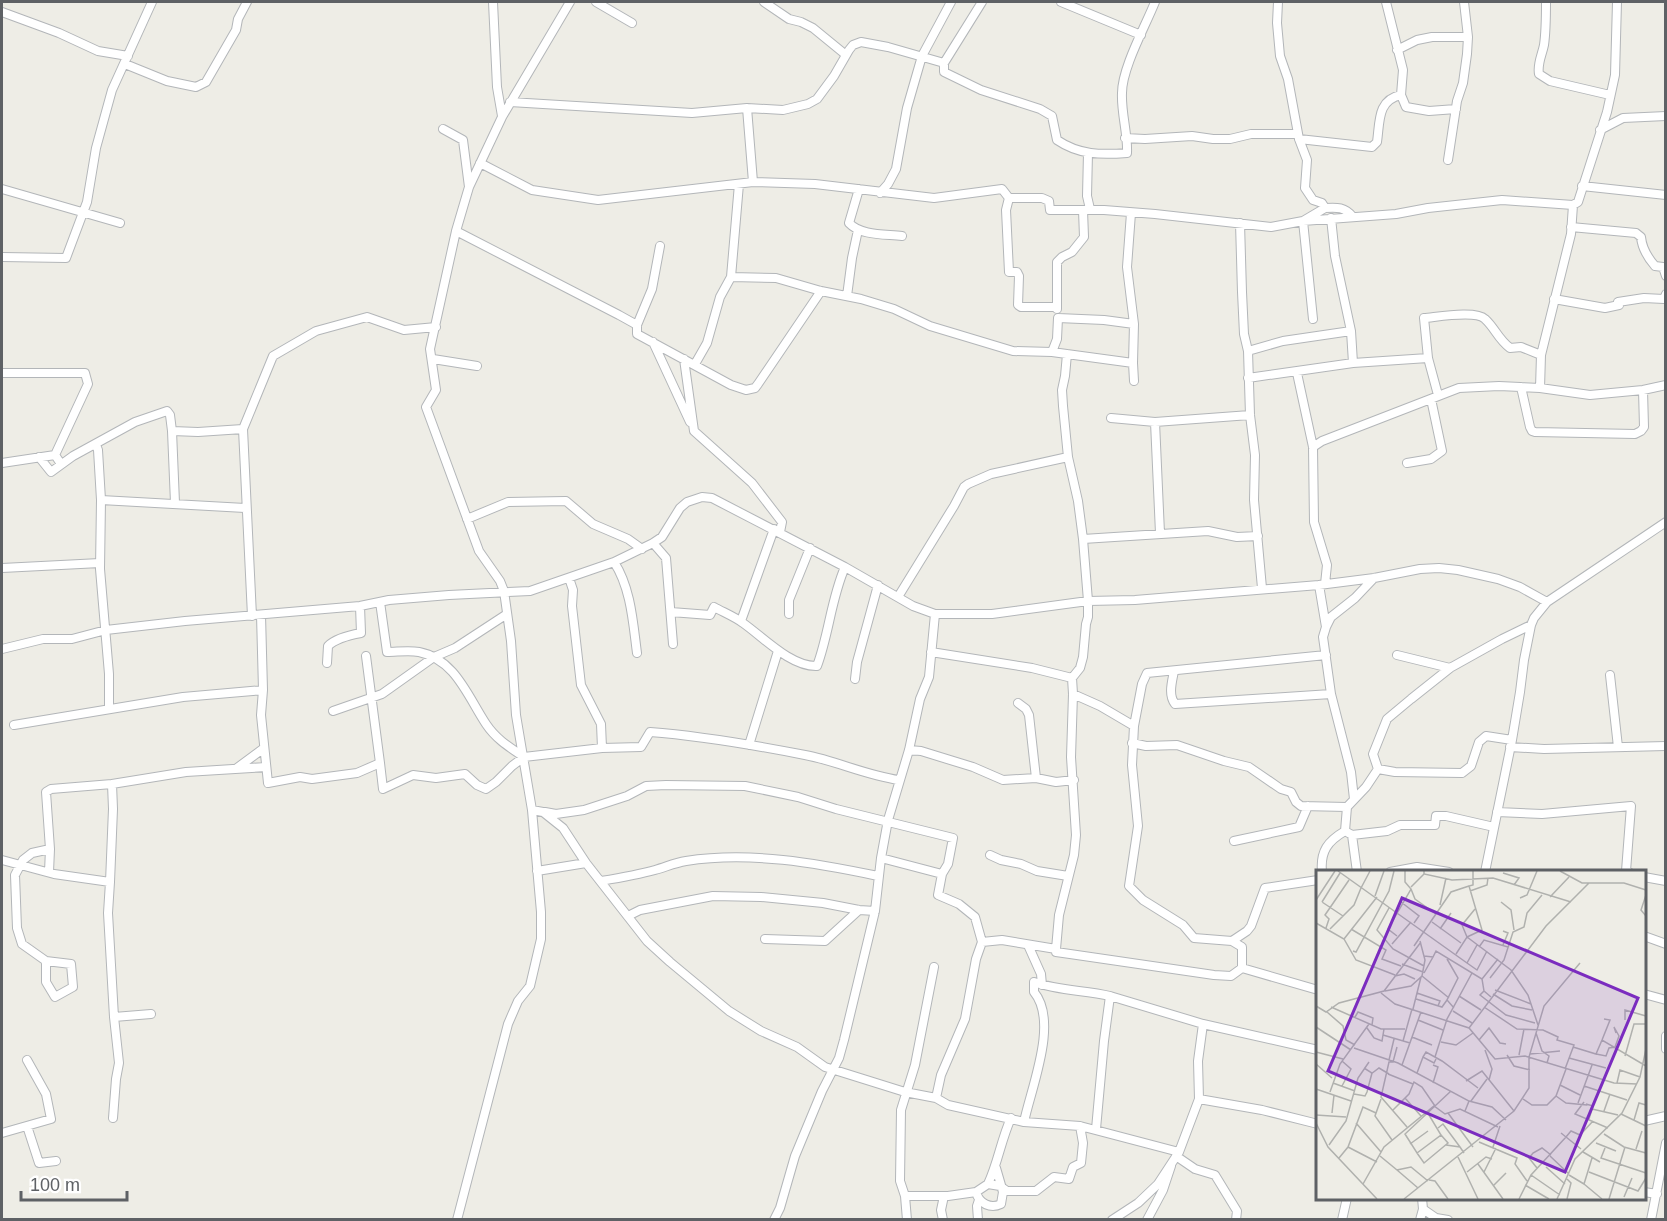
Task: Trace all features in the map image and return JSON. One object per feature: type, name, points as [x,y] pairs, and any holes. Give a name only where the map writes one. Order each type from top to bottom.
[{"type":"street","points":[[2,257],[66,258],[87,202],[103,119],[112,90],[152,2]]},
{"type":"street","points":[[2,12],[59,33],[98,51],[127,60],[167,81],[196,87],[206,82],[236,30],[238,19],[247,2]]},
{"type":"street","points":[[493,2],[497,87],[502,117]]},
{"type":"street","points":[[456,1220],[508,1024],[518,1001],[530,986],[535,971],[541,939],[541,912],[532,810],[516,715],[511,641],[504,591],[479,550],[426,407],[436,390],[430,349],[456,231],[469,187],[510,102],[570,2]]},
{"type":"street","points":[[596,2],[632,23]]},
{"type":"street","points":[[764,2],[789,19],[813,28],[846,55]]},
{"type":"street","points":[[880,193],[896,169],[907,108],[922,56],[951,2]]},
{"type":"street","points":[[982,2],[944,63],[944,72],[981,90],[1052,116],[1057,140],[1066,146],[1088,153],[1127,153],[1122,91],[1124,74],[1155,2]]},
{"type":"street","points":[[1061,2],[1142,35]]},
{"type":"street","points":[[1278,2],[1280,56],[1288,79],[1306,160],[1305,188],[1313,200],[1322,203],[1325,208]]},
{"type":"street","points":[[1386,2],[1403,70],[1401,95],[1406,107],[1429,111],[1456,109]]},
{"type":"street","points":[[1448,160],[1457,101],[1463,83],[1468,37],[1464,2]]},
{"type":"street","points":[[1546,2],[1544,46],[1538,66],[1539,74],[1550,81],[1610,95]]},
{"type":"street","points":[[1009,198],[1042,198],[1049,201],[1050,210],[1087,209],[1272,227],[1304,220],[1396,214],[1502,200],[1573,205],[1578,201],[1607,112],[1615,75],[1617,2]]},
{"type":"street","points":[[1397,50],[1417,40],[1432,36],[1468,37]]},
{"type":"street","points":[[510,102],[692,113],[747,108],[783,110],[814,101],[834,76],[853,45],[861,42],[874,43],[944,63]]},
{"type":"street","points":[[1125,138],[1192,136],[1222,139],[1251,134],[1299,136],[1372,147],[1377,142],[1384,104],[1391,97],[1401,95]]},
{"type":"street","points":[[747,108],[753,182]]},
{"type":"street","points":[[1607,112],[1623,118],[1665,116]]},
{"type":"street","points":[[1600,130],[1623,118]]},
{"type":"street","points":[[443,129],[463,140],[469,187]]},
{"type":"street","points":[[1052,352],[1057,339],[1057,262],[1062,256],[1072,252],[1084,237],[1088,196],[1088,153]]},
{"type":"street","points":[[480,163],[532,190],[598,200],[753,182],[815,184],[934,198],[1002,189],[1009,198]]},
{"type":"street","points":[[695,364],[704,349],[720,297],[731,278],[739,184]]},
{"type":"street","points":[[1582,186],[1665,195]]},
{"type":"street","points":[[2,189],[120,223]]},
{"type":"street","points":[[859,189],[849,223],[858,230],[902,236]]},
{"type":"street","points":[[1009,198],[1006,210],[1009,272],[1017,272],[1019,276],[1018,305],[1021,307],[1057,307]]},
{"type":"street","points":[[1540,388],[1541,355],[1563,267],[1573,205]]},
{"type":"street","points":[[1304,220],[1325,208],[1337,207],[1348,210],[1353,217]]},
{"type":"street","points":[[1131,213],[1127,267],[1134,324],[1134,381]]},
{"type":"street","points":[[1331,218],[1335,256],[1351,331],[1353,363]]},
{"type":"street","points":[[1304,220],[1313,318]]},
{"type":"street","points":[[1240,223],[1242,303],[1248,351],[1250,415],[1255,455],[1254,501],[1262,588]]},
{"type":"street","points":[[1571,227],[1636,233],[1641,237],[1642,244],[1652,263],[1663,267],[1665,276]]},
{"type":"street","points":[[847,296],[858,230]]},
{"type":"street","points":[[456,231],[543,274],[637,325]]},
{"type":"street","points":[[660,246],[652,289],[637,325],[637,334],[731,385],[746,390],[755,387],[821,291]]},
{"type":"street","points":[[731,278],[776,278],[847,296],[894,309],[930,326],[1013,351],[1052,352],[1133,363]]},
{"type":"street","points":[[1554,299],[1605,308],[1619,305],[1618,302],[1630,299],[1664,299],[1665,294]]},
{"type":"street","points":[[1407,463],[1431,459],[1442,451],[1424,318],[1478,314],[1510,348],[1521,347],[1541,355]]},
{"type":"street","points":[[380,763],[357,773],[312,779],[300,777],[268,783],[261,715],[263,690],[245,508],[243,429],[273,356],[316,331],[367,317],[404,330],[436,327]]},
{"type":"street","points":[[1058,318],[1134,324]]},
{"type":"street","points":[[1248,351],[1282,341],[1351,331]]},
{"type":"street","points":[[653,342],[694,431],[752,483],[782,522],[741,621]]},
{"type":"street","points":[[1056,949],[1059,915],[1074,855],[1076,835],[1071,758],[1072,678],[1080,668],[1083,657],[1088,617],[1083,538],[1077,492],[1068,457],[1062,390],[1067,354]]},
{"type":"street","points":[[684,358],[694,431]]},
{"type":"street","points":[[1248,378],[1297,373],[1353,363],[1428,358]]},
{"type":"street","points":[[433,359],[477,366]]},
{"type":"street","points":[[2,373],[85,373],[88,384],[55,454]]},
{"type":"street","points":[[1297,373],[1313,447],[1314,522],[1327,565],[1322,584],[1326,627]]},
{"type":"street","points":[[1313,447],[1322,441],[1459,388],[1480,386],[1540,388],[1590,395],[1643,390],[1665,385]]},
{"type":"street","points":[[1521,387],[1530,428],[1535,432],[1635,434],[1644,427],[1643,390]]},
{"type":"street","points":[[39,457],[51,472],[135,422],[167,411],[170,415],[172,431],[175,502]]},
{"type":"street","points":[[1111,418],[1155,422],[1250,415]]},
{"type":"street","points":[[1155,422],[1160,533]]},
{"type":"street","points":[[172,431],[243,429]]},
{"type":"street","points":[[96,445],[101,500],[100,562],[109,674],[109,709]]},
{"type":"street","points":[[2,463],[55,454]]},
{"type":"street","points":[[55,454],[61,464]]},
{"type":"street","points":[[898,597],[968,483],[991,474],[1068,457]]},
{"type":"street","points":[[2,649],[43,639],[72,639],[106,630],[186,621],[504,591],[530,591],[614,562],[653,543],[666,532],[680,508],[695,498],[702,497],[712,498],[777,530],[913,606],[935,615],[992,614],[1088,601],[1135,600],[1322,584],[1374,578],[1420,569],[1458,570],[1498,579],[1520,587],[1547,602]]},
{"type":"street","points":[[101,500],[175,502],[245,508]]},
{"type":"street","points":[[467,519],[508,502],[566,501],[593,524],[628,539],[642,549]]},
{"type":"street","points":[[1485,870],[1521,692],[1524,660],[1534,618],[1547,602],[1665,522]]},
{"type":"street","points":[[1083,538],[1209,531],[1237,537],[1258,536]]},
{"type":"street","points":[[653,543],[666,558],[673,644]]},
{"type":"street","points":[[789,614],[789,600],[810,548]]},
{"type":"street","points":[[2,568],[100,562]]},
{"type":"street","points":[[614,562],[620,570],[630,605],[637,653]]},
{"type":"street","points":[[670,612],[710,615],[714,607],[741,621],[778,651],[809,666],[817,666],[826,638],[836,587],[845,567]]},
{"type":"street","points":[[568,578],[573,590],[572,606],[581,685],[601,724],[603,748]]},
{"type":"street","points":[[1354,799],[1351,772],[1331,693],[1323,637],[1331,617],[1356,598],[1374,578]]},
{"type":"street","points":[[855,679],[857,662],[878,585]]},
{"type":"street","points":[[380,602],[387,652],[419,652],[444,663],[464,686],[486,724],[500,741],[524,757]]},
{"type":"street","points":[[327,663],[328,646],[332,642],[361,633],[360,606]]},
{"type":"street","points":[[333,711],[382,694],[434,657],[455,648],[507,614]]},
{"type":"street","points":[[774,1220],[780,1208],[795,1156],[841,1049],[875,911],[878,876],[888,820],[909,750],[920,699],[929,677],[935,615]]},
{"type":"street","points":[[1378,769],[1373,754],[1387,719],[1450,668],[1502,639],[1531,626]]},
{"type":"street","points":[[749,745],[778,651]]},
{"type":"street","points":[[931,652],[1032,668],[1072,678]]},
{"type":"street","points":[[1397,654],[1450,668]]},
{"type":"street","points":[[1242,968],[1242,947],[1232,941],[1194,938],[1183,926],[1143,900],[1129,886],[1138,826],[1132,743],[1142,684],[1147,673],[1156,671],[1326,655]]},
{"type":"street","points":[[366,656],[383,789],[413,775],[436,778],[465,774],[477,785],[486,789],[524,757],[603,748],[641,747],[650,732],[694,735],[807,755],[874,776],[899,780]]},
{"type":"street","points":[[1174,671],[1171,692],[1175,704],[1331,693]]},
{"type":"street","points":[[1610,675],[1618,747]]},
{"type":"street","points":[[14,725],[203,694],[263,690]]},
{"type":"street","points":[[1073,694],[1100,706],[1134,726]]},
{"type":"street","points":[[1018,703],[1026,709],[1029,715],[1036,778]]},
{"type":"street","points":[[1378,769],[1395,772],[1462,773],[1471,766],[1479,741],[1486,736],[1511,743],[1555,749],[1665,746]]},
{"type":"street","points":[[1132,743],[1146,746],[1177,745],[1249,767],[1281,789],[1291,792],[1301,806],[1347,807]]},
{"type":"street","points":[[1133,761],[1146,746]]},
{"type":"street","points":[[237,768],[264,748]]},
{"type":"street","points":[[909,750],[973,767],[997,779],[1036,778],[1056,782],[1074,780]]},
{"type":"street","points":[[49,872],[50,849],[46,792],[51,789],[112,784],[186,772],[266,767]]},
{"type":"street","points":[[1357,870],[1349,833],[1347,807],[1366,787],[1378,769]]},
{"type":"street","points":[[112,784],[108,913],[119,1063],[113,1118]]},
{"type":"street","points":[[532,810],[556,814],[575,812],[627,796],[646,786],[666,784],[745,786],[798,797],[953,838],[938,896],[959,904],[975,918],[982,942],[976,960],[965,1019],[941,1076],[936,1098]]},
{"type":"street","points":[[1234,841],[1299,827],[1308,806]]},
{"type":"street","points":[[1497,812],[1542,814],[1631,806],[1626,870]]},
{"type":"street","points":[[543,812],[563,828],[586,863],[647,941],[729,1011],[761,1031],[797,1047],[832,1071],[857,1076],[905,1092],[936,1098],[948,1105],[1024,1122],[1096,1129],[1175,1156],[1195,1169],[1215,1175],[1237,1211],[1236,1220]]},
{"type":"street","points":[[1322,870],[1323,856],[1330,840],[1349,833],[1387,831],[1400,825],[1436,825],[1436,816],[1446,816],[1494,827]]},
{"type":"street","points":[[46,961],[46,982],[55,997],[73,987],[71,964],[46,961],[22,944],[17,928],[15,875],[20,864],[32,853],[50,849]]},
{"type":"street","points":[[990,855],[1037,871],[1068,876]]},
{"type":"street","points":[[601,881],[658,869],[669,864],[732,857],[783,860],[878,876]]},
{"type":"street","points":[[881,858],[942,874]]},
{"type":"street","points":[[2,860],[49,872],[110,882]]},
{"type":"street","points":[[537,872],[586,863]]},
{"type":"street","points":[[1401,870],[1417,867],[1436,870]]},
{"type":"street","points":[[1646,877],[1665,880]]},
{"type":"street","points":[[1232,941],[1251,926],[1265,888],[1316,880]]},
{"type":"street","points":[[627,916],[640,910],[713,896],[761,897],[875,911]]},
{"type":"street","points":[[765,939],[825,941],[859,910]]},
{"type":"street","points":[[1646,937],[1665,944]]},
{"type":"street","points":[[982,942],[1002,940],[1056,949],[1056,952],[1078,956],[1214,975],[1231,976],[1242,968]]},
{"type":"street","points":[[1024,1122],[1040,1064],[1041,1001],[1046,986],[1028,945]]},
{"type":"street","points":[[907,1220],[905,1196],[900,1181],[901,1110],[915,1065],[934,967]]},
{"type":"street","points":[[1242,968],[1316,990]]},
{"type":"street","points":[[1041,1001],[1034,992],[1034,982],[1046,986],[1092,991],[1203,1024],[1316,1050]]},
{"type":"street","points":[[1646,995],[1665,1000]]},
{"type":"street","points":[[1096,1129],[1110,996]]},
{"type":"street","points":[[114,1017],[152,1014]]},
{"type":"street","points":[[1147,1220],[1163,1190],[1199,1099],[1198,1062],[1203,1024]]},
{"type":"street","points":[[1665,1036],[1665,1049]]},
{"type":"street","points":[[2,1133],[51,1119],[46,1094],[27,1060]]},
{"type":"street","points":[[1199,1099],[1262,1110],[1316,1124]]},
{"type":"street","points":[[1646,1121],[1665,1116]]},
{"type":"street","points":[[978,1220],[978,1196],[988,1184],[996,1168],[1004,1134],[1011,1118]]},
{"type":"street","points":[[27,1126],[39,1163],[56,1161]]},
{"type":"street","points":[[988,1184],[1000,1186],[1007,1191],[1036,1191],[1054,1177],[1069,1179],[1073,1167],[1081,1163],[1083,1143],[1080,1126]]},
{"type":"street","points":[[1651,1220],[1665,1143]]},
{"type":"street","points":[[1112,1220],[1158,1184],[1175,1156]]},
{"type":"street","points":[[905,1196],[978,1196],[989,1206],[995,1207],[1001,1204],[1003,1192],[996,1168]]},
{"type":"street","points":[[1646,1192],[1657,1194]]},
{"type":"street","points":[[943,1220],[941,1210],[944,1196]]},
{"type":"street","points":[[1342,1220],[1347,1200]]},
{"type":"street","points":[[1420,1220],[1422,1200]]},
{"type":"street","points":[[1423,1209],[1434,1219],[1448,1220]]}]
